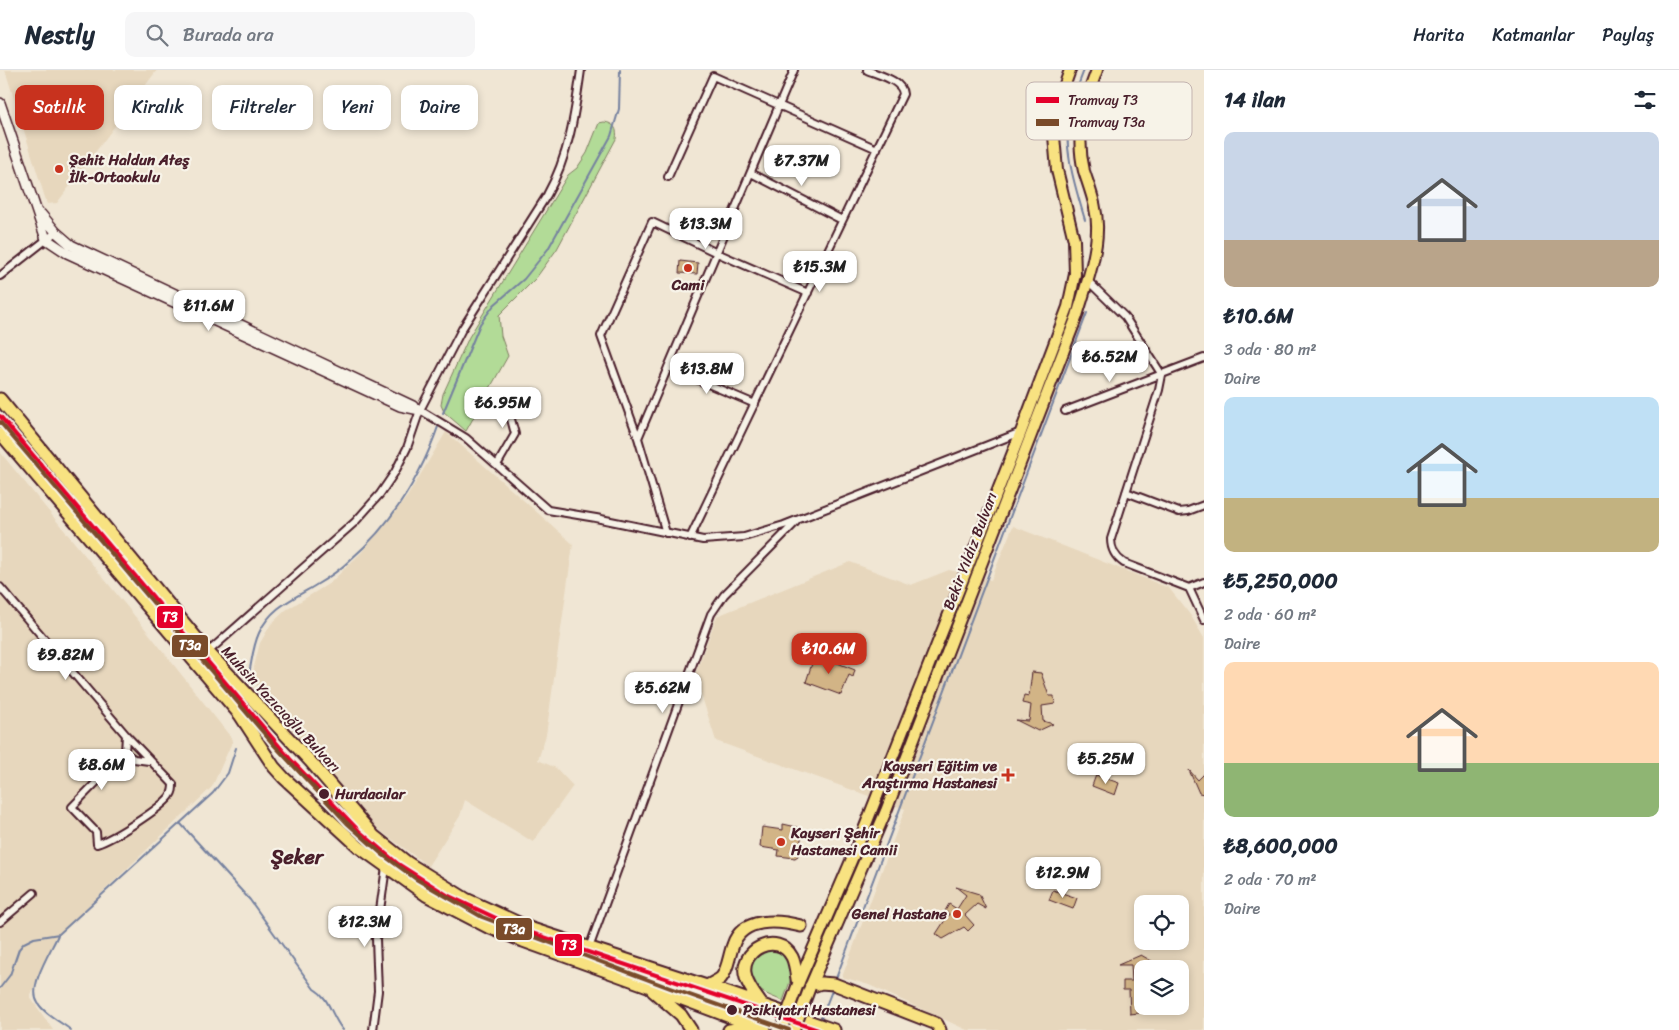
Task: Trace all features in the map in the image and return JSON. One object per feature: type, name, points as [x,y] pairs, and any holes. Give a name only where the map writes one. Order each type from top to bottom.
[{"type":"highway","name":"Muhsin Yazıcıoğlu Bulvarı","points":[[0,400],[208,652],[310,761],[374,836],[408,864],[466,899],[532,929],[732,994],[830,1029]]},
{"type":"highway","points":[[0,432],[240,715],[279,773],[359,847],[426,895],[488,927],[760,1028]]},
{"type":"highway","points":[[707,986],[721,978],[734,940],[747,927],[773,922],[801,926]]},
{"type":"highway","points":[[764,1006],[753,992],[745,975],[748,958],[757,947],[772,944],[787,952],[793,958],[798,984]]},
{"type":"highway","points":[[726,966],[727,979],[732,994]]},
{"type":"highway","points":[[810,987],[821,983],[834,984],[939,1027]]},
{"type":"highway","points":[[645,985],[681,1015],[689,1029]]},
{"type":"highway","points":[[729,1030],[760,1028]]},
{"type":"main road","name":"Bekir Yıldız Bulvarı","points":[[1066,82],[1070,70]]},
{"type":"main road","name":"Bekir Yıldız Bulvarı","points":[[1092,82],[1097,70]]},
{"type":"main road","name":"Bekir Yıldız Bulvarı","points":[[781,1030],[798,984],[857,847],[1068,308],[1074,279],[1074,234],[1057,170],[1054,140]]},
{"type":"main road","name":"Bekir Yıldız Bulvarı","points":[[794,1030],[810,987],[886,811],[1060,363],[1087,280],[1098,232],[1097,215],[1081,154],[1080,140]]},
{"type":"street","points":[[208,652],[355,522],[388,484],[402,460],[420,410],[462,329],[547,195],[558,174],[568,141],[581,70]]},
{"type":"street","points":[[638,438],[794,70]]},
{"type":"street","points":[[690,538],[903,91],[898,84],[867,70]]},
{"type":"street","points":[[668,177],[713,76],[877,148]]},
{"type":"street","points":[[0,103],[46,238],[66,253],[400,406],[420,410]]},
{"type":"street","points":[[751,173],[842,220]]},
{"type":"street","points":[[37,210],[56,232],[72,245],[420,410],[466,438],[548,510],[690,538],[713,540],[739,538],[799,520],[1021,432]]},
{"type":"street","points":[[666,533],[638,438],[601,336],[652,222],[716,254],[808,293]]},
{"type":"street","points":[[0,276],[56,232]]},
{"type":"street","points":[[1087,280],[1125,316],[1162,375],[1159,390],[1111,539],[1113,553],[1124,563],[1188,588],[1204,582]]},
{"type":"street","points":[[1065,411],[1204,358]]},
{"type":"street","points":[[668,367],[755,404]]},
{"type":"street","points":[[497,465],[515,434],[504,393]]},
{"type":"street","points":[[1126,492],[1179,512],[1204,505]]},
{"type":"street","points":[[589,948],[711,614],[724,595],[799,520]]},
{"type":"street","points":[[0,588],[149,761],[172,782],[172,794],[164,802],[121,833],[97,844],[96,832],[72,807],[125,753],[126,735]]},
{"type":"street","points":[[1188,588],[1204,620]]},
{"type":"street","points":[[125,753],[139,760],[149,761]]},
{"type":"street","points":[[374,1030],[378,999],[376,939],[386,867]]},
{"type":"street","points":[[0,922],[34,893]]},
{"type":"shaded area","points":[[5,70],[157,70],[146,85],[114,85],[114,127],[57,203],[47,204],[24,130],[104,130],[104,85],[15,85],[15,102]]},
{"type":"shaded area","points":[[446,432],[573,544],[546,735],[538,760],[556,768],[573,786],[533,842],[465,800],[460,816],[428,866],[382,832],[355,807],[331,780],[255,683],[254,667],[260,643],[271,624],[286,610],[330,583],[361,553],[407,497]]},
{"type":"shaded area","points":[[0,452],[147,631],[233,740],[212,787],[55,938],[30,997],[53,1030],[0,1030]]},
{"type":"shaded area","name":"Kayseri Eğitim ve Araştırma Hastanesi","points":[[1013,526],[1169,588],[1191,616],[1204,638],[1204,1030],[967,1030],[869,985],[842,977],[905,809],[716,741],[695,675],[717,616],[850,562],[911,585],[949,570],[991,580]]},
{"type":"green space","points":[[604,122],[614,127],[616,139],[557,249],[536,278],[499,315],[501,336],[508,356],[466,431],[444,412],[441,405],[443,394],[469,337],[568,175],[577,168],[587,153],[599,123]]},
{"type":"green space","points":[[767,950],[777,950],[788,957],[792,976],[783,1001],[761,991],[755,986],[750,974],[756,958]]},
{"type":"building","name":"Cami","points":[[680,261],[698,263],[697,274],[679,273]]},
{"type":"building","points":[[815,654],[855,670],[853,677],[849,675],[841,695],[806,682]]},
{"type":"building","points":[[1032,672],[1041,673],[1049,696],[1054,696],[1055,704],[1042,706],[1043,721],[1053,724],[1038,731],[1016,720],[1029,721],[1031,705],[1022,703],[1024,695],[1029,696]]},
{"type":"building","points":[[1189,770],[1198,780],[1204,774],[1204,794],[1199,793]]},
{"type":"building","points":[[1096,775],[1119,783],[1115,795],[1092,786]]},
{"type":"building","name":"Kayseri Şehir Hastanesi Camii","points":[[783,824],[801,828],[801,847],[799,847],[798,856],[795,858],[778,856],[779,850],[760,847],[762,827],[783,830]]},
{"type":"building","name":"Genel Hastane","points":[[956,887],[979,894],[986,909],[977,904],[965,915],[974,925],[968,931],[964,927],[943,939],[936,934],[949,914],[945,911],[949,904],[957,909],[966,895]]},
{"type":"building","points":[[1053,890],[1077,898],[1073,909],[1049,900]]},
{"type":"building","points":[[1141,955],[1150,960],[1134,960],[1134,1014],[1130,1014],[1129,990],[1123,990],[1123,981],[1132,981],[1131,965],[1118,965]]},
{"type":"waterway","points":[[443,413],[480,324],[494,305],[524,279],[548,249],[611,136],[619,109],[620,70]]},
{"type":"waterway","points":[[1080,82],[1084,70]]},
{"type":"waterway","points":[[1068,140],[1071,168],[1085,220]]},
{"type":"waterway","points":[[835,981],[1087,313]]},
{"type":"waterway","points":[[249,674],[255,643],[270,616],[283,604],[325,580],[342,567],[379,531],[404,498],[432,443],[439,424]]},
{"type":"waterway","points":[[0,988],[10,975],[19,949],[24,943],[34,938],[59,934],[213,793],[228,773],[236,748]]},
{"type":"waterway","points":[[180,823],[250,900],[314,989],[324,997],[343,1030]]},
{"type":"waterway","points":[[58,935],[41,969],[35,996],[44,1011],[71,1030]]},
{"type":"waterway","points":[[820,1021],[833,988]]},
{"type":"tram line","name":"T3","points":[[0,416],[291,760],[359,831],[398,864],[447,895],[517,928],[818,1030]]},
{"type":"tram line","name":"T3a","points":[[0,422],[274,745],[347,823],[383,855],[416,879],[482,917],[670,988],[789,1030]]},
{"type":"place","name":"Şehit Haldun Ateş İlk-Ortaokulu","points":[[59,169]]},
{"type":"place","name":"Cami","points":[[688,268]]},
{"type":"place","name":"Kayseri Eğitim ve Araştırma Hastanesi","points":[[1008,775]]},
{"type":"place","name":"Hurdacılar","points":[[324,794]]},
{"type":"place","name":"Kayseri Şehir Hastanesi Camii","points":[[781,842]]},
{"type":"place","name":"Genel Hastane","points":[[957,914]]},
{"type":"place","name":"Psikiyatri Hastanesi","points":[[732,1010]]},
{"type":"district","name":"Şeker","points":[[297,857]]}]
